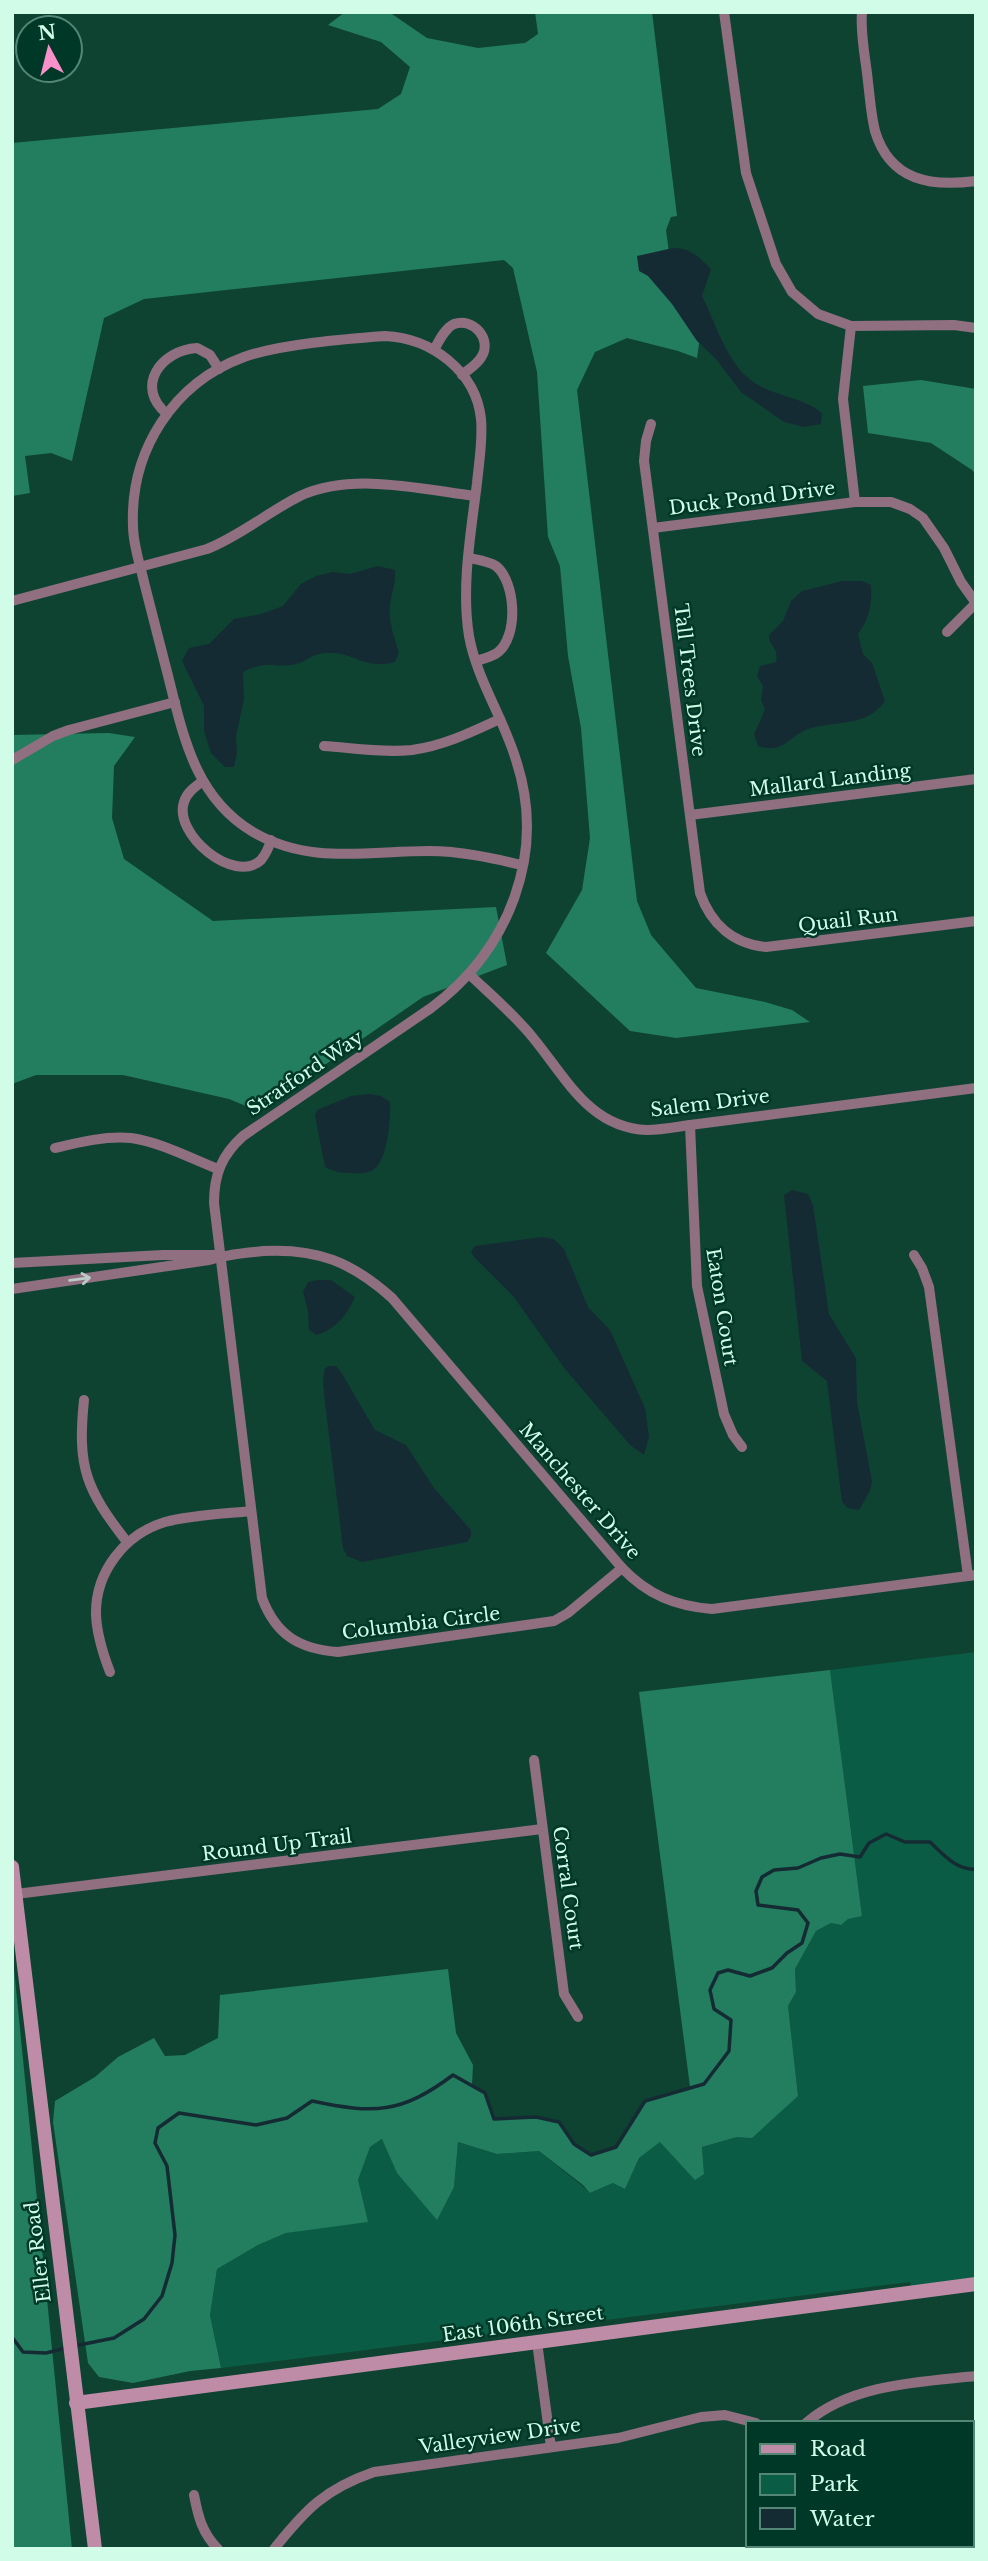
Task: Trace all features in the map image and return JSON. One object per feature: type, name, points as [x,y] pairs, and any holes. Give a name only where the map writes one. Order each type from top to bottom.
[{"type":"street","points":[[724,12],[744,162],[776,264],[787,285],[807,307],[833,321],[851,326],[976,328]]},
{"type":"street","points":[[862,12],[873,122],[878,139],[886,151],[902,170],[922,180],[947,184],[976,181]]},
{"type":"street","points":[[434,350],[447,329],[456,323],[466,323],[477,328],[483,336],[484,351],[481,359],[462,375],[434,350],[413,340],[397,337],[357,338],[262,352],[219,369],[192,388],[167,414],[151,437],[144,453],[133,497],[132,527],[186,743],[203,782],[226,811],[254,832],[296,850],[319,854],[432,851],[522,865]]},
{"type":"street","points":[[851,326],[843,399],[855,502]]},
{"type":"street","points":[[167,414],[157,406],[151,391],[152,381],[164,362],[175,355],[197,348],[210,355],[219,369]]},
{"type":"street","name":"Stratford Way","points":[[258,1565],[214,1203],[214,1181],[218,1169],[231,1147],[243,1136],[431,1008],[469,974],[501,930],[518,887],[522,865],[527,835],[524,790],[517,762],[476,662],[470,636],[466,603],[481,418],[472,391],[462,375]]},
{"type":"street","name":"Tall Trees Drive","points":[[651,424],[644,461],[700,893],[713,922],[726,933]]},
{"type":"street","points":[[12,601],[206,550],[228,541],[301,496],[333,485],[369,484],[475,496]]},
{"type":"street","name":"Duck Pond Drive","points":[[653,528],[855,502],[891,502],[923,518],[938,537],[961,582],[976,603]]},
{"type":"street","points":[[469,558],[497,567],[508,587],[512,607],[511,629],[503,647],[496,654],[476,662]]},
{"type":"street","points":[[947,632],[976,603]]},
{"type":"street","points":[[12,760],[52,736],[175,702]]},
{"type":"street","points":[[324,746],[381,751],[412,750],[455,739],[500,719]]},
{"type":"street","name":"Mallard Landing","points":[[690,815],[976,779]]},
{"type":"street","points":[[203,782],[186,797],[183,813],[190,832],[205,849],[229,863],[248,866],[260,860],[271,840]]},
{"type":"street","name":"Quail Run","points":[[726,933],[742,942],[766,947],[976,921]]},
{"type":"street","name":"Salem Drive","points":[[469,974],[517,1019],[594,1112],[610,1121],[647,1130],[976,1088]]},
{"type":"street","name":"Eaton Court","points":[[690,1125],[697,1286],[724,1414],[733,1435],[742,1447]]},
{"type":"street","points":[[55,1148],[93,1139],[132,1139],[150,1143],[218,1169]]},
{"type":"street","name":"Manchester Drive","points":[[12,1263],[163,1255],[221,1256],[276,1251],[305,1252],[335,1260],[361,1272],[392,1298],[622,1567],[644,1588],[663,1600],[687,1607],[712,1609],[972,1576]]},
{"type":"street","points":[[914,1255],[929,1287],[972,1576]]},
{"type":"street","name":"Manchester Drive","points":[[12,1289],[209,1261],[221,1256]]},
{"type":"street","points":[[84,1400],[81,1441],[88,1481],[97,1501],[127,1542]]},
{"type":"street","points":[[110,1672],[97,1627],[98,1595],[104,1574],[127,1542],[165,1522],[251,1511]]},
{"type":"street","name":"Columbia Circle","points":[[258,1565],[262,1598],[281,1631],[295,1641],[316,1650],[338,1652],[554,1621],[568,1613],[622,1567]]},
{"type":"street","name":"Corral Court","points":[[534,1760],[564,1994],[578,2017]]},
{"type":"street","name":"Round Up Trail","points":[[16,1895],[542,1829]]},
{"type":"street","name":"Eller Road","points":[[12,1867],[16,1895],[16,1939],[94,2549]]},
{"type":"street","name":"East 106th Street","points":[[76,2403],[976,2284]]},
{"type":"street","points":[[537,2342],[551,2446]]},
{"type":"street","points":[[809,2421],[830,2404],[862,2392],[976,2376]]},
{"type":"street","name":"Valleyview Drive","points":[[274,2549],[316,2501],[346,2482],[365,2475],[618,2438],[701,2417],[725,2416],[747,2421]]},
{"type":"street","points":[[194,2495],[200,2523],[218,2549]]},
{"type":"green space","points":[[345,12],[389,12],[427,38],[478,48],[525,43],[538,34],[535,12],[652,12],[677,216],[671,217],[666,230],[671,267],[701,330],[697,358],[627,338],[595,352],[577,390],[637,901],[651,935],[696,988],[792,1010],[810,1022],[676,1038],[630,1031],[546,953],[582,890],[590,838],[581,728],[568,656],[560,566],[548,537],[537,372],[513,268],[504,260],[144,299],[104,318],[72,461],[51,453],[25,456],[30,493],[12,496],[12,143],[378,109],[401,94],[410,67],[381,42],[328,25]]},
{"type":"green space","points":[[921,380],[976,389],[976,475],[931,443],[868,433],[863,386]]},
{"type":"green space","points":[[109,733],[135,737],[114,766],[112,818],[124,859],[213,921],[496,907],[507,965],[423,997],[258,1111],[229,1099],[123,1075],[36,1075],[12,1084],[12,735]]},
{"type":"green space","points":[[976,1652],[976,2279],[911,2287],[910,2282],[221,2368],[210,2315],[217,2269],[258,2245],[286,2233],[312,2228],[358,2180],[370,2147],[383,2139],[397,2173],[454,2187],[458,2142],[497,2154],[539,2151],[591,2193],[613,2183],[625,2189],[639,2158],[660,2141],[704,2174],[702,2147],[737,2137],[798,2096],[788,2006],[796,1992],[795,1969],[816,1931],[831,1923],[840,1925],[848,1919],[862,1915],[830,1670]]},
{"type":"green space","points":[[830,1670],[862,1916],[848,1919],[841,1925],[831,1923],[816,1931],[795,1969],[796,1992],[788,2006],[798,2096],[752,2138],[737,2137],[702,2147],[704,2174],[695,2180],[660,2142],[639,2158],[625,2189],[613,2183],[590,2193],[539,2151],[497,2154],[458,2142],[454,2187],[437,2220],[397,2173],[382,2139],[370,2147],[358,2180],[368,2222],[286,2233],[258,2245],[217,2269],[210,2315],[221,2368],[190,2371],[133,2383],[99,2377],[88,2363],[53,2122],[55,2101],[95,2077],[118,2057],[154,2038],[165,2056],[185,2055],[218,2038],[220,1995],[448,1969],[456,2033],[473,2065],[472,2085],[485,2093],[494,2119],[536,2117],[559,2122],[574,2144],[591,2155],[616,2147],[645,2101],[690,2087],[639,1692]]},
{"type":"green space","points":[[12,1949],[72,2549],[12,2549]]},
{"type":"water","points":[[673,248],[690,251],[711,269],[702,296],[725,347],[741,370],[750,380],[762,387],[815,408],[822,413],[821,424],[804,427],[784,422],[741,392],[716,359],[697,341],[672,304],[648,276],[639,271],[637,256]]},
{"type":"water","points":[[378,566],[395,570],[390,610],[399,653],[395,662],[376,664],[341,654],[325,653],[296,664],[265,665],[243,672],[244,699],[236,736],[237,753],[234,767],[225,767],[211,753],[204,731],[204,706],[182,661],[189,648],[209,644],[234,619],[283,606],[301,584],[316,576],[333,572],[350,574]]},
{"type":"water","points":[[842,581],[862,581],[871,585],[869,611],[858,634],[863,654],[872,663],[885,701],[869,716],[808,729],[774,748],[758,746],[754,734],[765,710],[761,700],[763,686],[757,676],[760,666],[776,662],[777,656],[769,635],[783,621],[791,601],[802,591]]},
{"type":"water","points":[[351,1096],[381,1096],[390,1102],[388,1139],[378,1165],[371,1171],[359,1173],[338,1172],[325,1167],[315,1116],[317,1110]]},
{"type":"water","points":[[792,1190],[808,1194],[813,1205],[829,1314],[856,1358],[857,1402],[872,1481],[870,1491],[859,1510],[848,1508],[842,1502],[827,1381],[802,1361],[784,1195]]},
{"type":"water","points":[[542,1237],[554,1239],[564,1249],[588,1307],[610,1330],[645,1408],[649,1437],[644,1455],[630,1445],[565,1369],[513,1296],[471,1252],[475,1246]]},
{"type":"water","points":[[331,1280],[355,1297],[340,1321],[317,1335],[309,1330],[303,1292],[308,1282]]},
{"type":"water","points":[[336,1366],[341,1372],[375,1430],[406,1445],[434,1488],[471,1530],[467,1542],[362,1562],[347,1556],[343,1548],[325,1403],[323,1381],[325,1368]]},
{"type":"waterway","points":[[74,2346],[114,2338],[144,2319],[162,2296],[172,2263],[175,2235],[167,2166],[155,2143],[158,2128],[179,2113],[256,2125],[287,2118],[312,2101],[353,2108],[386,2108],[418,2097],[453,2075],[485,2093],[494,2119],[536,2117],[559,2122],[574,2144],[591,2155],[616,2147],[645,2101],[704,2084],[729,2051],[731,2020],[714,2009],[710,1990],[718,1973],[728,1970],[750,1976],[772,1968],[802,1943],[808,1923],[798,1910],[758,1905],[756,1891],[762,1877],[774,1870],[798,1868],[821,1858],[840,1854],[860,1857],[869,1843],[886,1834],[905,1842],[930,1842],[957,1864],[976,1869]]},
{"type":"waterway","points":[[12,2337],[23,2352],[46,2353],[66,2348]]}]
